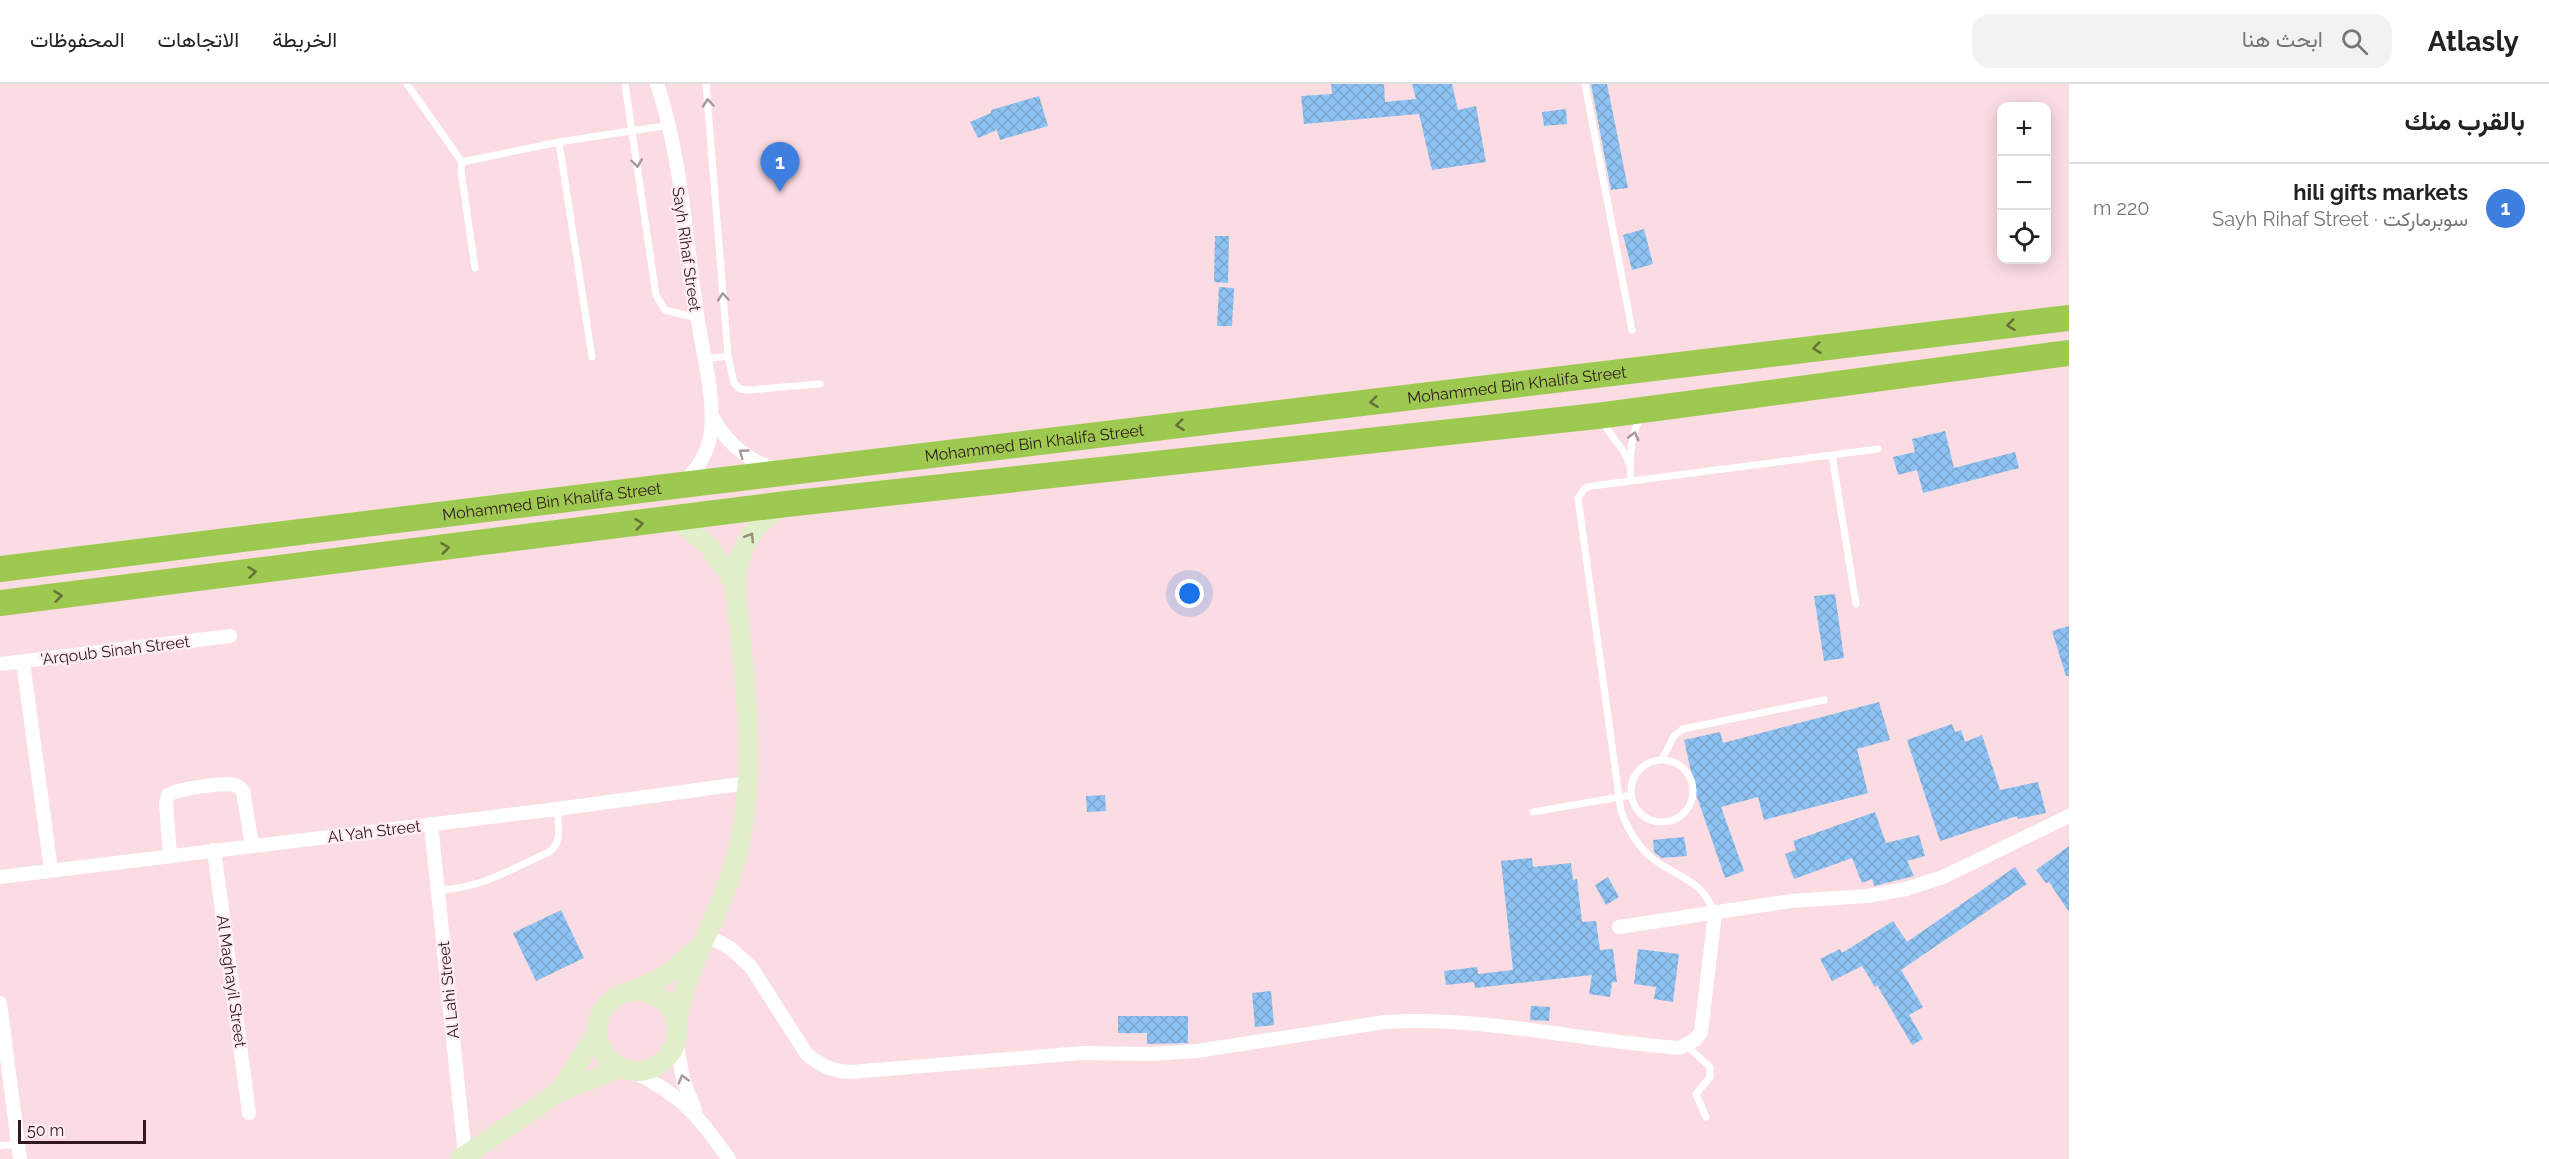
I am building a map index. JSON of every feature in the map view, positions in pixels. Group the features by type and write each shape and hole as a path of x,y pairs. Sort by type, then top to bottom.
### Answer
{"highway":[{"name":"Mohammed Bin Khalifa Street","path":"0,569 682,484 2069,318"},
{"name":"Mohammed Bin Khalifa Street","path":"0,603 786,504 1597,416 2069,353"}],"street":[{"name":"Sayh Rihaf Street","path":"658,85 670,125 697,318 705,359 711,415 711,431 702,461 682,484"},
{"name":"Sayh Rihaf Street","path":"711,415 719,430 743,454 757,462 790,472"},
{"path":"463,1157 559,1092 627,1070 656,1067 672,1051 683,990 734,867 747,808 750,739 735,584 740,556 753,531 762,520 786,504"},
{"path":"676,519 710,547 735,584"},
{"name":"'Arqoub Sinah Street","path":"0,664 230,636"},
{"path":"23,662 51,870"},
{"name":"Al Yah Street","path":"0,876 557,809 748,783"},
{"path":"170,855 166,803 168,795 177,791 231,784 243,791 252,845"},
{"path":"1619,927 1791,901 1867,896 1906,889 1943,877 2069,816"},
{"name":"Al Lahi Street","path":"431,824 463,1157"},
{"name":"Al Maghayil Street","path":"214,850 249,1113"},
{"path":"704,939 730,948 752,967 806,1053 819,1065 834,1071 851,1072 1082,1053 1152,1054 1197,1051 1385,1022 1412,1020 1487,1026 1671,1047 1687,1046 1701,1032 1703,1023 1715,914"},
{"path":"704,939 679,966 651,984 625,992 607,1004 597,1023 596,1034 604,1054 627,1070 668,1090 697,1115 729,1159"},
{"path":"636,990 654,994 674,1015 683,1079 697,1115"},
{"path":"0,1003 20,1159"},
{"path":"559,1092 596,1034"}],"lane":[{"path":"408,84 462,162 461,171 475,268"},
{"path":"625,84 656,295 665,310 697,318"},
{"path":"706,84 728,356 734,383 740,390 820,384"},
{"path":"1586,84 1632,330"},
{"path":"462,162 559,142 670,125"},
{"path":"559,142 592,357"},
{"path":"705,359 728,356"},
{"path":"1631,481 1629,465 1633,435 1646,408"},
{"path":"1597,416 1616,440 1629,465"},
{"path":"1715,914 1699,886 1657,862 1640,846 1626,825 1618,798 1578,498 1585,488 1878,449"},
{"path":"1832,456 1856,604"},
{"path":"1662,759 1674,736 1683,729 1824,700"},
{"path":"1662,759 1679,764 1691,777 1694,795 1686,811 1672,821 1654,821 1639,811 1631,795 1638,770 1653,760 1662,759"},
{"path":"1533,812 1631,795"},
{"path":"438,890 475,886 554,848 559,837 557,809"},
{"path":"1687,1046 1710,1068 1710,1077 1696,1094 1706,1117"},
{"path":"0,1146 18,1144"}],"building":[{"path":"1331,84 1384,84 1385,102 1416,99 1412,84 1452,84 1458,110 1476,106 1486,162 1432,170 1419,114 1304,124 1301,96 1332,94"},
{"path":"1591,84 1607,84 1628,188 1611,190"},
{"path":"1039,96 1048,126 1000,140 997,130 978,138 970,122 991,113 991,110"},
{"path":"1566,109 1567,124 1544,126 1542,112"},
{"path":"1644,229 1653,264 1632,270 1623,235"},
{"path":"1215,236 1229,236 1228,283 1214,282"},
{"path":"1219,287 1234,288 1232,326 1217,326"},
{"path":"1945,431 1954,468 2015,452 2019,468 1923,493 1917,470 1898,475 1893,457 1915,452 1912,439"},
{"path":"1835,594 1844,658 1824,661 1814,596"},
{"path":"2069,626 2069,676 2066,676 2052,631"},
{"path":"1879,702 1890,740 1857,749 1868,793 1764,820 1758,797 1721,807 1744,871 1725,878 1696,794 1684,740 1720,732 1723,743"},
{"path":"1952,724 1955,732 1961,730 1965,742 1982,735 2000,790 2038,782 2046,813 2018,819 2017,816 1940,841 1907,740"},
{"path":"1105,795 1106,811 1087,812 1086,796"},
{"path":"1875,812 1886,843 1919,835 1925,856 1907,861 1914,876 1874,886 1872,879 1862,883 1852,858 1794,879 1785,854 1796,850 1793,841"},
{"path":"1684,837 1687,856 1662,858 1654,852 1653,840"},
{"path":"2069,846 2069,912 2049,882 2046,883 2036,870"},
{"path":"1532,858 1533,867 1571,863 1573,880 1577,879 1582,922 1596,921 1600,950 1613,949 1617,982 1612,982 1610,997 1589,994 1592,975 1475,988 1474,982 1446,985 1444,971 1477,967 1478,974 1513,970 1501,861"},
{"path":"2015,867 2027,884 1901,970 1923,1007 1909,1015 1923,1039 1912,1045 1877,985 1875,987 1862,966 1832,981 1820,959 1840,949 1842,953 1893,921 1907,942"},
{"path":"1608,877 1619,897 1606,905 1595,885"},
{"path":"561,910 584,958 536,981 513,933"},
{"path":"1638,949 1679,954 1673,1002 1654,999 1656,987 1634,984"},
{"path":"1271,991 1274,1025 1255,1027 1252,993"},
{"path":"1531,1006 1550,1007 1549,1021 1530,1020"},
{"path":"1118,1016 1188,1016 1188,1043 1147,1044 1147,1033 1118,1033"}],"place":[{"name":"hili gifts markets","path":"780,192"}]}
